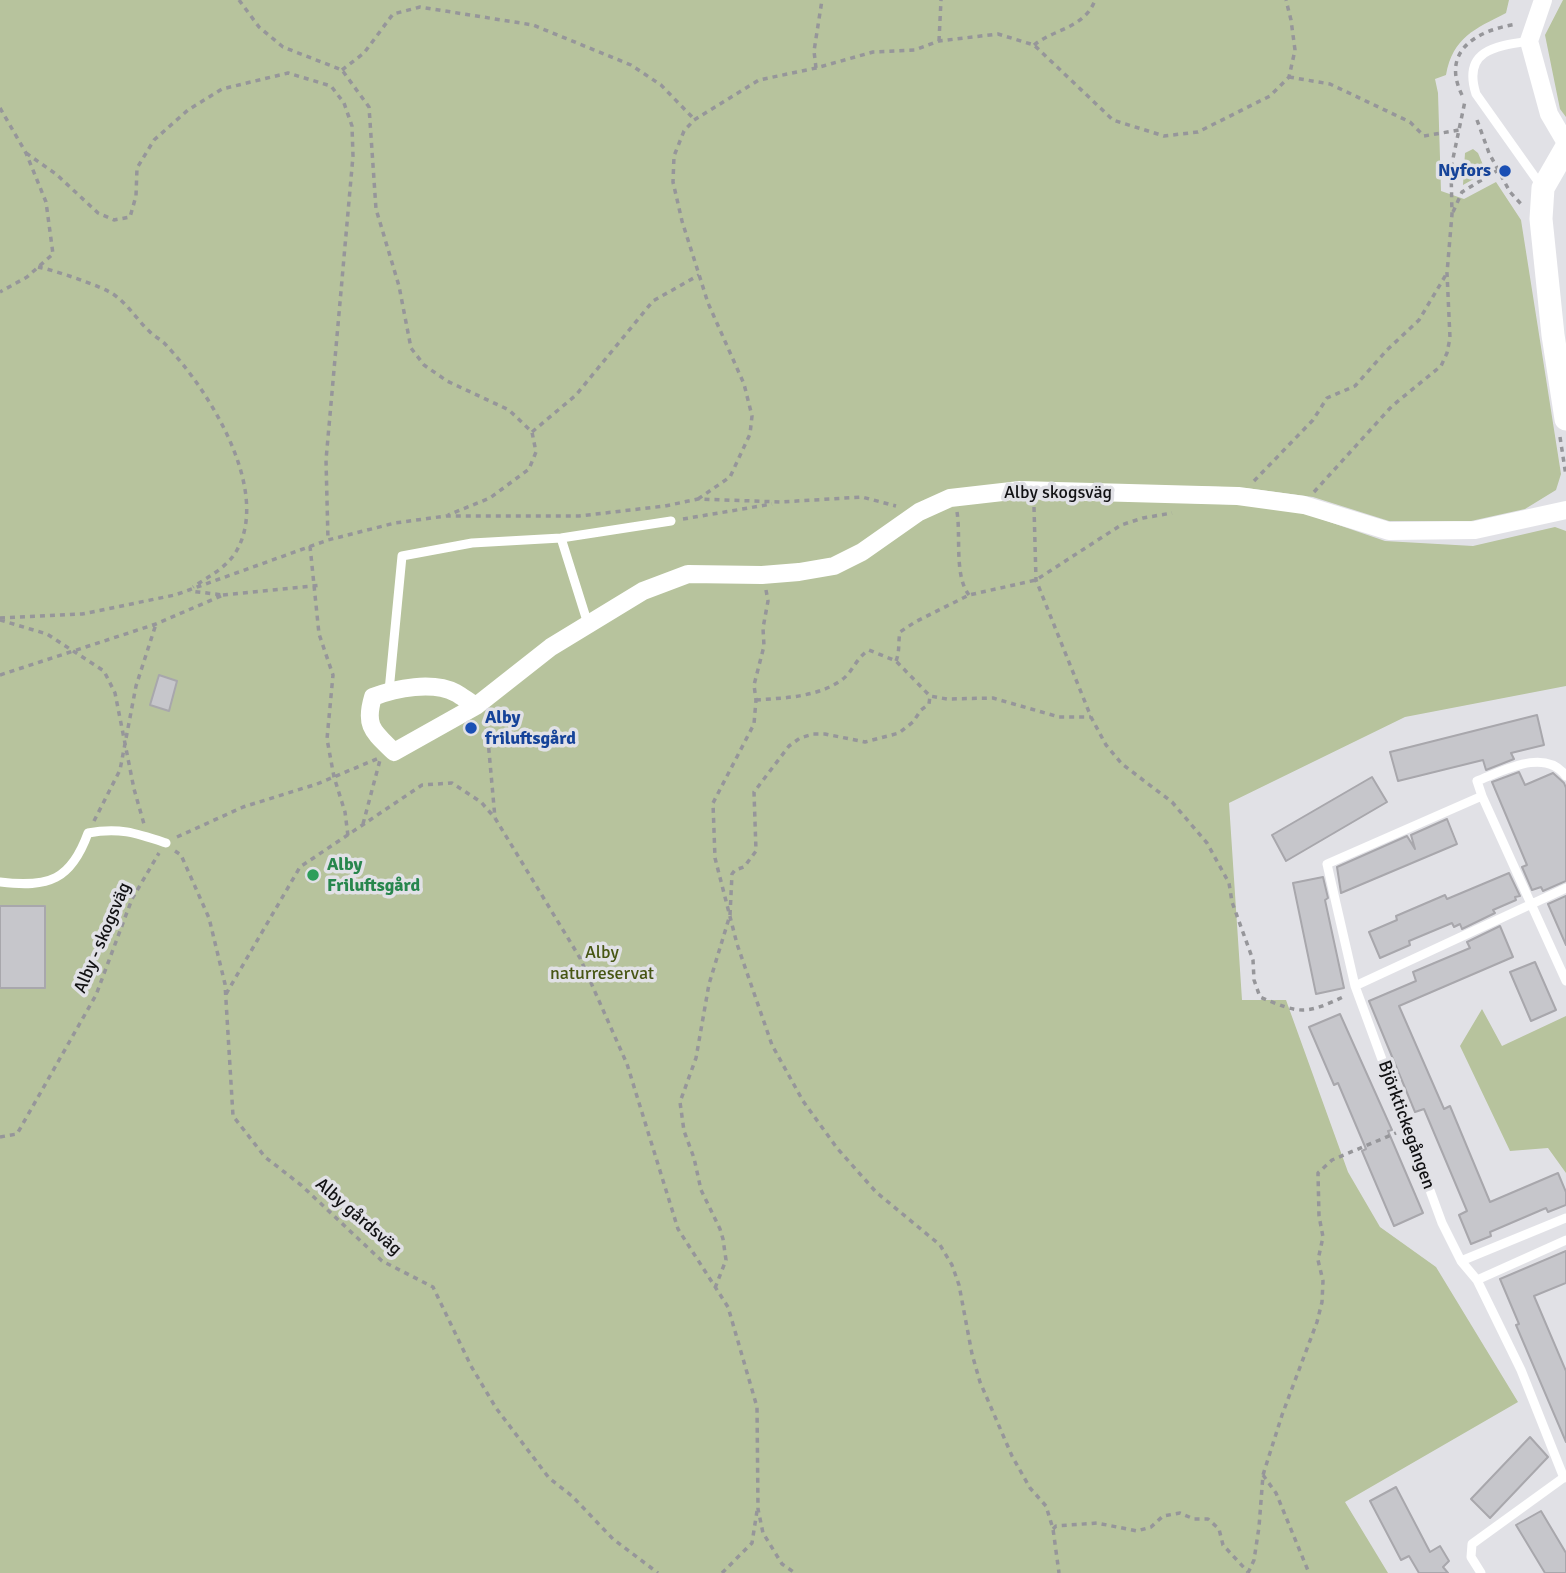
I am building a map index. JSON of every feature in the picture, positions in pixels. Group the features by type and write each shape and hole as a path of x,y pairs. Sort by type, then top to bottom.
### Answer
{"street":[{"path":"1543,0 1529,41 1549,114 1566,146 1542,188 1542,232 1553,335 1566,419"},
{"name":"Alby skogsväg","path":"387,755 480,702 551,646 643,592 688,574 762,575 834,566 862,552 919,512 950,498 1034,491 1238,496 1304,505 1389,531 1475,530 1566,510"},
{"path":"387,755 371,730 368,713 373,698 389,691 434,687 480,702"}],"lane":[{"path":"1529,41 1491,47 1481,54 1474,68 1472,81 1476,94 1542,188"},
{"path":"389,691 402,556 472,543 561,538 671,521"},
{"path":"561,538 588,624"},
{"path":"1566,776 1560,768 1539,761 1511,767 1477,781 1566,981"},
{"name":"Björktickegången","path":"1481,1573 1471,1557 1472,1544 1565,1477 1521,1370 1477,1280 1461,1261 1442,1223 1355,986 1327,864 1482,796"},
{"path":"0,882 31,883 64,874 73,864 88,833 110,829 147,836 166,843"},
{"path":"1355,986 1566,888"},
{"path":"1461,1261 1566,1218"},
{"path":"1477,1280 1566,1240"}],"path":[{"path":"239,0 259,27 283,47 342,70 369,107 376,209 399,286 411,348 424,365 447,381 509,410 532,432 536,452 529,468 490,498 446,516"},
{"path":"816,68 814,51 822,0"},
{"path":"939,41 942,0"},
{"path":"1034,46 1045,37 1082,20 1092,9 1095,0"},
{"path":"698,499 730,477 750,434 752,416 744,384 708,303 682,220 673,181 674,156 684,131 694,120 759,80 873,52 915,50 939,41 998,34 1034,46 1113,120 1164,136 1198,132 1270,96 1289,77 1295,50 1292,20 1286,0"},
{"path":"342,70 364,52 393,14 420,7 533,25 631,65 661,85 694,120"},
{"path":"26,153 56,174 97,213 114,220 130,217 136,196 137,168 154,140 188,110 222,89 288,73 331,86 344,103 352,126 353,156 326,460 328,540"},
{"path":"1289,77 1329,84 1410,122 1424,136 1459,130"},
{"path":"1304,505 1392,406 1441,366 1450,338 1447,273 1452,214 1451,168 1465,101"},
{"path":"0,108 26,153 46,202 53,254 27,277 0,292"},
{"path":"1452,214 1462,192 1498,170"},
{"path":"38,267 111,293 126,305 151,334 165,344 225,426 247,489 242,537 237,551 223,567 188,590"},
{"path":"1238,496 1313,420 1327,398 1355,386 1419,320 1447,273"},
{"path":"532,432 576,395 653,301 699,275"},
{"path":"1034,491 1035,580 1091,717 1106,745 1122,764 1172,802 1207,843 1229,883 1232,902 1253,960 1254,980 1260,997 1305,1012 1316,1010 1347,995 1355,986"},
{"path":"0,619 82,614 175,595 328,540 395,523 446,516 579,516 665,506 698,499 781,502 862,497 919,512"},
{"path":"957,497 959,565 966,592 970,595"},
{"path":"671,521 781,502"},
{"path":"896,660 900,632 915,622 970,595 1035,580 1121,525 1143,518 1177,513"},
{"path":"310,546 319,634 333,675 327,739 345,812 348,836"},
{"path":"762,575 768,601 763,628 764,646 754,685 754,724 713,803 715,859 737,944 772,1045 803,1101 837,1148 876,1192 940,1245 952,1265 959,1285 980,1382 1012,1456 1030,1488 1046,1506 1053,1530 1059,1573"},
{"path":"188,590 223,595 322,585"},
{"path":"0,675 156,624 223,595"},
{"path":"0,619 47,634 104,671 115,693 147,836"},
{"path":"88,833 120,770 136,686 156,624"},
{"path":"756,699 787,699 828,688 845,677 862,654 869,650 896,660 930,696 947,699 993,698 1059,718 1091,717"},
{"path":"715,1288 726,1260 723,1239 701,1190 694,1158 684,1131 680,1102 696,1058 709,984 730,915 732,874 744,867 756,851 754,792 789,746 800,738 825,734 865,742 899,733 929,704 930,696"},
{"path":"480,702 495,818"},
{"path":"166,843 243,807 387,755"},
{"path":"363,826 387,755"},
{"path":"226,993 299,867 422,785 452,783 481,802 495,818 580,958 627,1064 678,1229 728,1307 757,1407 758,1509 752,1543 722,1573"},
{"name":"Alby - skogsväg","path":"0,1136 17,1134 96,995 132,899 166,843"},
{"name":"Alby gårdsväg","path":"181,855 209,918 226,993 233,1116 254,1145 382,1261 433,1287 471,1366 496,1408 549,1478 572,1496 613,1539 658,1573"},
{"path":"1053,1530 1056,1526 1097,1523 1136,1531 1151,1527 1163,1516 1180,1513 1194,1519 1208,1519 1219,1529 1223,1545 1248,1573 1254,1560 1263,1475 1322,1302 1323,1281 1318,1260 1323,1237 1319,1216 1318,1173 1332,1160 1406,1129"},
{"path":"1263,1475 1276,1493 1309,1573"},
{"path":"758,1509 763,1533 782,1564 795,1573"}],"green space":[{"name":"Alby naturreservat","path":"0,0 1509,0 1506,13 1467,36 1454,52 1446,75 1435,79 1438,93 1441,191 1464,199 1496,182 1521,220 1561,474 1556,490 1525,509 1471,521 1389,521 1313,497 1246,488 1199,486 1188,503 1289,508 1385,541 1473,546 1555,527 1566,531 1566,686 1405,717 1229,803 1242,1000 1286,1000 1348,1172 1380,1227 1436,1267 1518,1402 1345,1502 1388,1573 0,1573"},
{"path":"1563,0 1566,0 1566,117 1560,109 1545,35"},
{"path":"1473,149 1478,153 1486,172 1463,185 1465,153"},
{"path":"1482,1009 1502,1046 1566,1016 1566,1173 1548,1148 1510,1151 1460,1046"}],"building":[{"path":"159,675 177,681 169,711 150,705"},
{"path":"1537,715 1544,745 1511,753 1514,759 1486,770 1483,760 1398,781 1390,752"},
{"path":"1519,772 1525,785 1553,773 1566,788 1566,881 1543,891 1541,887 1532,890 1522,867 1527,865 1492,782"},
{"path":"1372,777 1387,802 1286,861 1272,835"},
{"path":"1447,819 1457,844 1341,893 1337,867 1407,836 1415,849 1411,835"},
{"path":"1509,873 1520,896 1515,897 1516,900 1462,929 1460,924 1454,927 1452,923 1409,941 1410,945 1380,958 1369,932 1397,920 1396,916 1445,895 1447,899"},
{"path":"1323,877 1328,898 1325,900 1344,988 1316,994 1293,883"},
{"path":"1566,896 1566,945 1548,904"},
{"path":"0,906 45,906 45,988 0,988"},
{"path":"1500,926 1513,957 1399,1006 1444,1109 1450,1106 1490,1202 1558,1173 1566,1192 1566,1205 1548,1212 1546,1208 1490,1232 1491,1236 1471,1244 1459,1215 1467,1211 1424,1109 1415,1112 1369,1001 1416,981 1413,972 1470,948 1467,942"},
{"path":"1535,962 1556,1010 1531,1021 1510,972"},
{"path":"1340,1014 1392,1130 1388,1131 1423,1213 1394,1226 1362,1151 1366,1149 1338,1083 1334,1085 1309,1027"},
{"path":"1566,1251 1566,1283 1534,1296 1566,1371 1566,1442 1516,1325 1519,1324 1500,1279"},
{"path":"1530,1437 1548,1457 1490,1518 1471,1499"},
{"path":"1396,1487 1430,1552 1440,1546 1449,1561 1443,1567 1448,1573 1419,1573 1409,1556 1401,1560 1370,1501"},
{"path":"1541,1511 1566,1553 1566,1573 1545,1573 1516,1525"}],"place":[{"name":"Nyfors","path":"1505,171"},
{"name":"Alby friluftsgård","path":"471,728"},
{"name":"Alby Friluftsgård","path":"313,875"}]}
